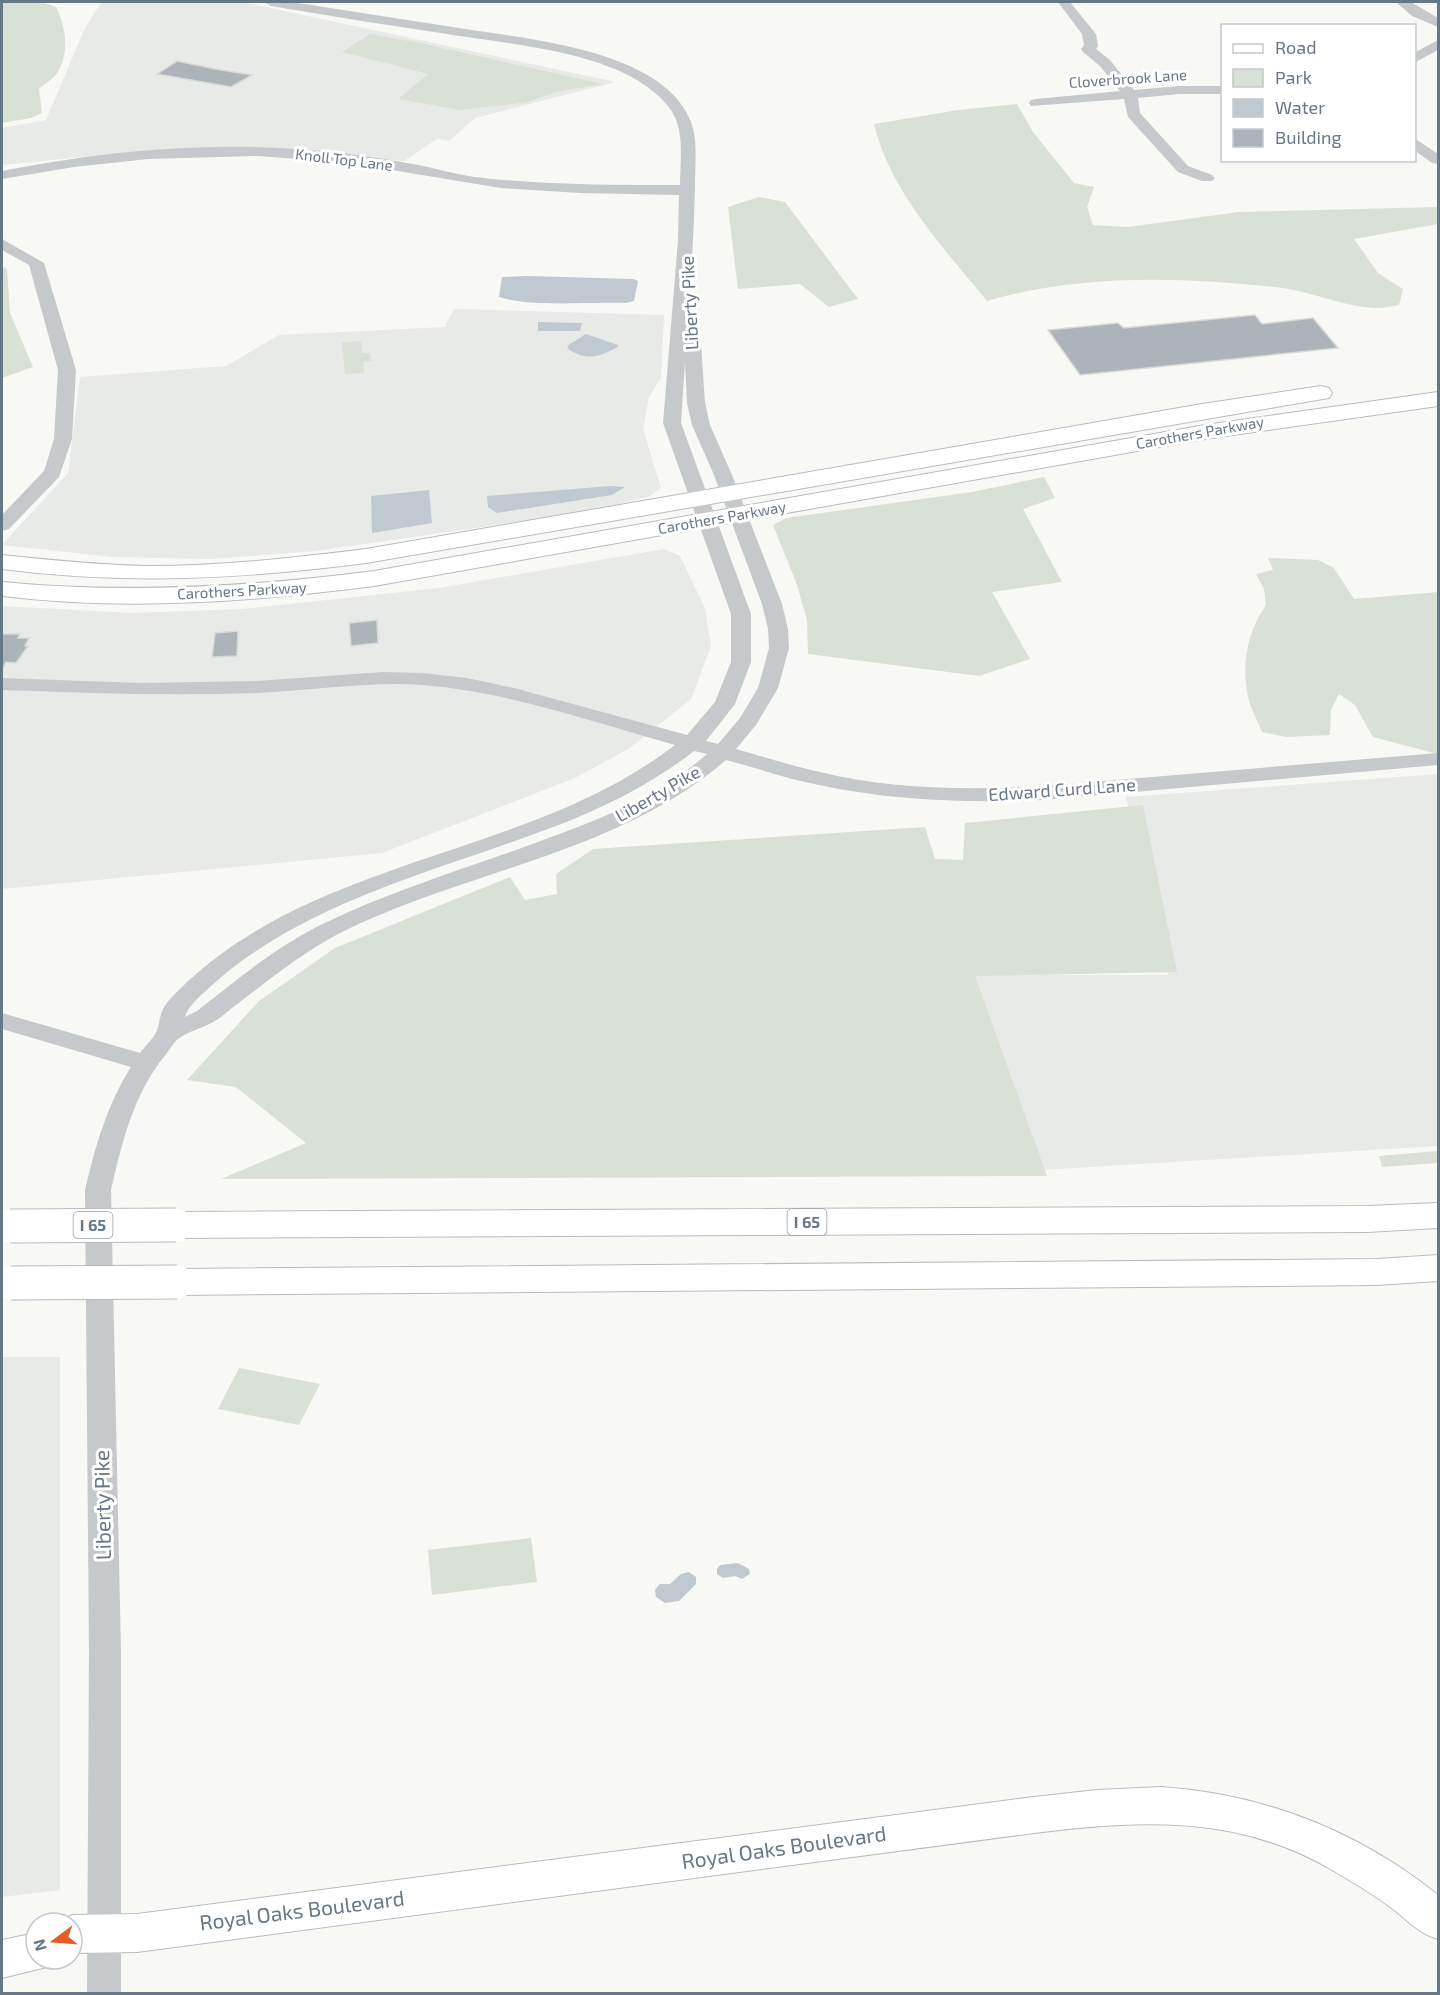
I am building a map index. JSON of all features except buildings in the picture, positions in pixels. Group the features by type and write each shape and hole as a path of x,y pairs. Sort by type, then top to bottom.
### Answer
{"highway":[{"name":"I 65","path":"6,1226 1367,1219 1438,1216"},
{"path":"6,1283 1353,1272 1438,1268"}],"main road":[{"name":"Carothers Parkway","path":"2,589 38,593 135,597 235,594 295,589 427,571 703,511 1214,409 1350,390 1438,381"},
{"name":"Carothers Parkway","path":"734,505 1215,430 1438,399"},
{"name":"Carothers Parkway","path":"2,562 111,572 245,570 321,563 703,511"},
{"name":"Royal Oaks Boulevard","path":"84,1937 159,1930 1101,1807 1162,1805 1216,1809 1305,1836 1368,1866 1438,1920"},
{"path":"2,1937 24,1936"},
{"path":"2,1959 24,1954"}],"street":[{"name":"Liberty Pike","path":"84,1912 105,1652 98,1190 109,1141 125,1098 145,1063 168,1034 176,1006 208,975 273,931 324,905 586,807 629,786 667,762 692,742 723,706 742,662 744,634 741,614 672,423 686,240 688,140 687,126 681,112 658,88 620,67 556,48 271,2"},
{"path":"1064,2 1089,34 1091,46 1088,50 1105,63 1130,94 1133,114 1183,169 1207,178"},
{"path":"1403,2 1417,13 1438,23"},
{"path":"1416,58 1438,44"},
{"name":"Cloverbrook Lane","path":"1036,103 1179,90 1221,90"},
{"path":"1416,144 1437,160"},
{"name":"Knoll Top Lane","path":"2,175 50,165 118,156 228,151 292,153 344,158 470,180 533,187 687,190"},
{"name":"Liberty Pike","path":"168,1034 206,1016 287,954 333,928 369,912 594,830 628,814 697,774 722,752 749,721 768,688 778,648 778,629 772,604 701,425 696,403 686,240"},
{"path":"2,244 36,263 68,378 63,439 53,473 2,525"},
{"name":"Edward Curd Lane","path":"2,684 141,689 257,687 383,678 467,684 514,694 820,779 878,789 984,796 1044,793 1438,759"},
{"path":"491,842 509,860"},
{"path":"2,1021 145,1063"},
{"name":"Liberty Pike","path":"84,1942 104,1994"}],"shaded area":[{"path":"96,2 242,2 616,82 475,118 449,141 437,139 404,161 203,148 121,153 2,165 2,128 46,120 85,28 101,3"},
{"path":"454,309 664,315 661,378 649,397 643,429 661,488 650,496 594,511 316,551 211,559 113,557 2,545 68,473 80,377 226,366 279,335 445,327"},
{"path":"664,549 680,556 705,608 711,646 691,699 630,748 575,778 382,853 2,889 2,606 131,613 242,609 439,588"},
{"path":"1438,774 1438,1146 1040,1170 970,975 1168,975 1126,797"},
{"path":"2,1357 60,1357 60,1890 2,1897"}],"green space":[{"path":"2,2 41,2 56,7 64,31 65,49 57,73 39,89 42,113 31,118 2,123"},
{"path":"370,34 603,84 556,92 528,102 461,110 398,99 428,74 342,52"},
{"path":"1017,104 1033,132 1074,183 1094,187 1087,207 1093,225 1128,227 1239,212 1438,207 1438,224 1354,239 1378,273 1403,289 1399,305 1380,308 1366,307 1283,288 1172,280 1134,280 1060,286 987,301 920,218 893,173 874,124 958,110"},
{"path":"759,197 785,202 858,299 829,307 800,284 738,289 728,207"},
{"path":"2,266 7,269 10,313 33,367 2,378"},
{"path":"361,341 362,353 370,353 371,361 363,362 364,373 345,374 342,342"},
{"path":"1044,477 1055,498 1023,509 1062,582 992,592 1030,659 979,676 808,654 807,620 796,582 773,525 786,518 972,492"},
{"path":"1268,558 1318,560 1334,568 1354,599 1438,592 1438,754 1373,737 1355,705 1339,694 1331,710 1330,735 1286,737 1262,732 1248,696 1245,668 1251,635 1266,605 1264,589 1256,574 1273,570"},
{"path":"1143,805 1177,972 975,976 1047,1176 221,1179 306,1143 236,1087 187,1080 259,1001 335,948 510,877 525,900 557,894 556,874 593,849 925,827 935,859 963,860 965,823"},
{"path":"1438,1151 1438,1163 1382,1167 1379,1156"},
{"path":"239,1368 320,1384 299,1425 218,1409"},
{"path":"531,1538 537,1582 432,1595 428,1550"}],"water":[{"path":"502,277 634,279 638,281 634,301 626,303 543,303 499,297"},
{"path":"538,322 582,323 580,331 538,331"},
{"path":"586,334 619,346 606,353 593,356 581,355 567,348"},
{"path":"611,486 625,487 612,495 497,513 488,507 487,496"},
{"path":"429,490 432,523 372,533 371,496"},
{"path":"738,1563 749,1569 750,1574 742,1579 735,1576 723,1578 717,1574 720,1565"},
{"path":"689,1572 696,1577 696,1584 679,1601 665,1603 656,1597 655,1590 660,1584 670,1584 681,1574"}]}
